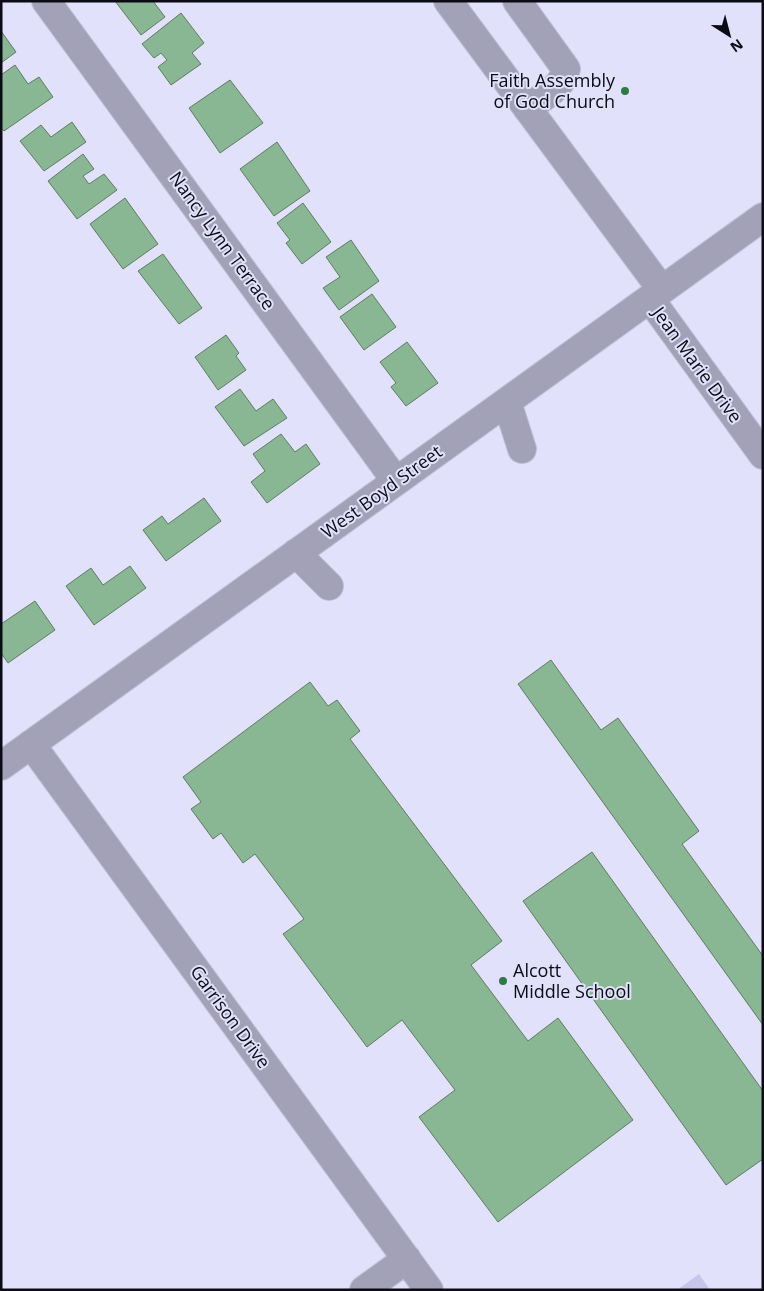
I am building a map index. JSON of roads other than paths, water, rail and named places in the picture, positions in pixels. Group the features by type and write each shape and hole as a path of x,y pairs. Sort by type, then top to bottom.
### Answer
{"street":[{"name":"Nancy Lynn Terrace","path":"46,1 396,481"},
{"name":"Jean Marie Drive","path":"448,1 527,108 656,295 763,456"},
{"path":"517,1 566,69 565,78 559,85 527,108"},
{"name":"West Boyd Street","path":"1,766 763,217"},
{"path":"507,402 522,448"},
{"path":"296,553 329,586"},
{"name":"Garrison Drive","path":"32,744 429,1290"},
{"path":"364,1290 407,1259"}],"place":[{"name":"Faith Assembly of God Church","path":"625,91"},
{"name":"Alcott Middle School","path":"503,981"}]}
